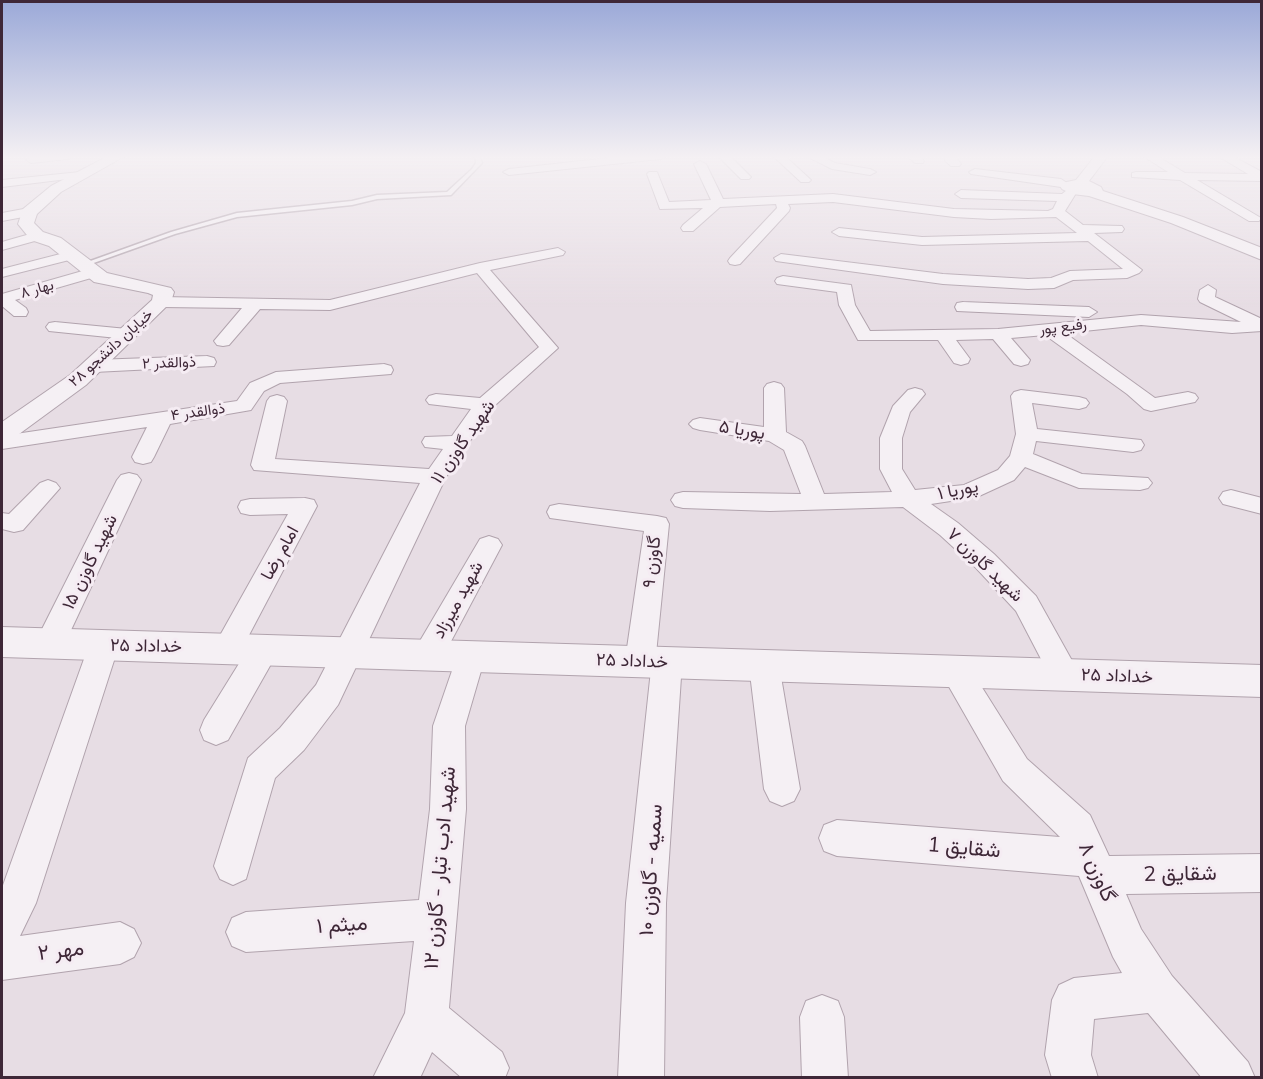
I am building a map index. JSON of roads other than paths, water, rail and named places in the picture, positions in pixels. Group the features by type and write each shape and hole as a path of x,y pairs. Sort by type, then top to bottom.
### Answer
{"street":[{"path":"2,217 29,212 36,206"},
{"path":"688,228 713,206"},
{"path":"735,261 783,206"},
{"path":"853,206 835,239 878,237 900,245 922,241 985,240 1117,229"},
{"path":"896,206 935,217 948,241 966,256"},
{"path":"1061,214 1066,206"},
{"path":"1133,206 1177,220 1257,251"},
{"path":"1235,206 1254,218"},
{"path":"2,246 37,236 26,224 29,212"},
{"path":"766,270 787,254 944,279 1028,284 1054,283 1070,276 1127,273 1134,270 1061,214"},
{"path":"917,222 935,217 1089,215"},
{"name":"خیابان دانشجو ۲۸","path":"2,434 78,381 161,302 164,292 101,278 55,242 37,236"},
{"path":"867,251 878,237"},
{"path":"985,240 999,254"},
{"path":"922,241 933,260"},
{"path":"161,302 330,305 480,268 558,252"},
{"path":"2,273 83,264"},
{"name":"بهار ۸","path":"20,312 2,299 83,264"},
{"name":"شهید گاوزن ۱۱","path":"232,866 260,769 292,739 327,695 435,477 485,404 549,348 480,268"},
{"path":"783,280 845,288 847,305 828,304"},
{"path":"1208,290 1206,299 1262,325"},
{"path":"223,340 254,305"},
{"name":"رفیع پور","path":"847,305 864,336 998,334 1131,321 1232,328 1262,325"},
{"path":"966,334 959,312 1106,313 1177,341"},
{"path":"55,327 127,334"},
{"path":"1049,329 1134,390 1151,405 1188,398"},
{"path":"942,334 961,359"},
{"path":"998,334 1021,360"},
{"name":"ذوالقدر ۲","path":"94,366 207,362"},
{"name":"ذوالقدر ۴","path":"2,443 243,406 257,387 276,378 307,376 364,378 384,370"},
{"path":"774,388 775,435"},
{"path":"908,499 891,469 891,438 900,411 915,394"},
{"path":"1079,403 1022,396 1026,434 1021,457 1079,481 1140,483"},
{"path":"436,400 485,404"},
{"path":"277,401 262,465 435,477"},
{"path":"143,457 163,417"},
{"name":"پوریا ۵","path":"700,424 775,435 794,446 814,501"},
{"path":"1026,434 1133,445"},
{"path":"433,442 460,443"},
{"name":"پوریا ۱","path":"683,500 770,503 908,499 969,492 1006,475 1021,457"},
{"name":"شهید گاوزن ۱۵","path":"50,643 129,480"},
{"path":"2,520 14,524 48,488"},
{"path":"1231,498 1262,506"},
{"name":"شهید گاوزن ۷","path":"908,499 964,542 1026,604 1065,675"},
{"name":"امام رضا","path":"228,648 306,506 250,507"},
{"name":"گاوزن ۹","path":"559,512 657,524 653,662"},
{"name":"شهید میرزاد","path":"428,655 489,545"},
{"name":"خداداد ۲۵","path":"2,642 955,671 1259,684"},
{"path":"6,913 104,645"},
{"path":"216,730 264,650"},
{"name":"شهید ادب تبار - گاوزن ۱۲","path":"396,1077 426,1017 448,809 449,726 466,671 474,656"},
{"name":"سمیه - گاوزن ۱۰","path":"641,1077 653,662"},
{"path":"764,665 782,789"},
{"name":"گاوزن ۸","path":"955,671 1015,770 1077,828 1127,943 1156,991 1232,1077"},
{"name":"شقایق 1","path":"837,838 1095,867"},
{"name":"شقایق 2","path":"1095,867 1262,873"},
{"name":"میثم ۱","path":"246,932 438,919"},
{"name":"مهر ۲","path":"2,959 120,944"},
{"path":"1075,1077 1068,1055 1074,1000 1156,991"},
{"path":"426,1017 486,1068"},
{"path":"822,1017 825,1077"}],"lane":[{"path":"83,264 173,233 237,215 320,206"}]}
